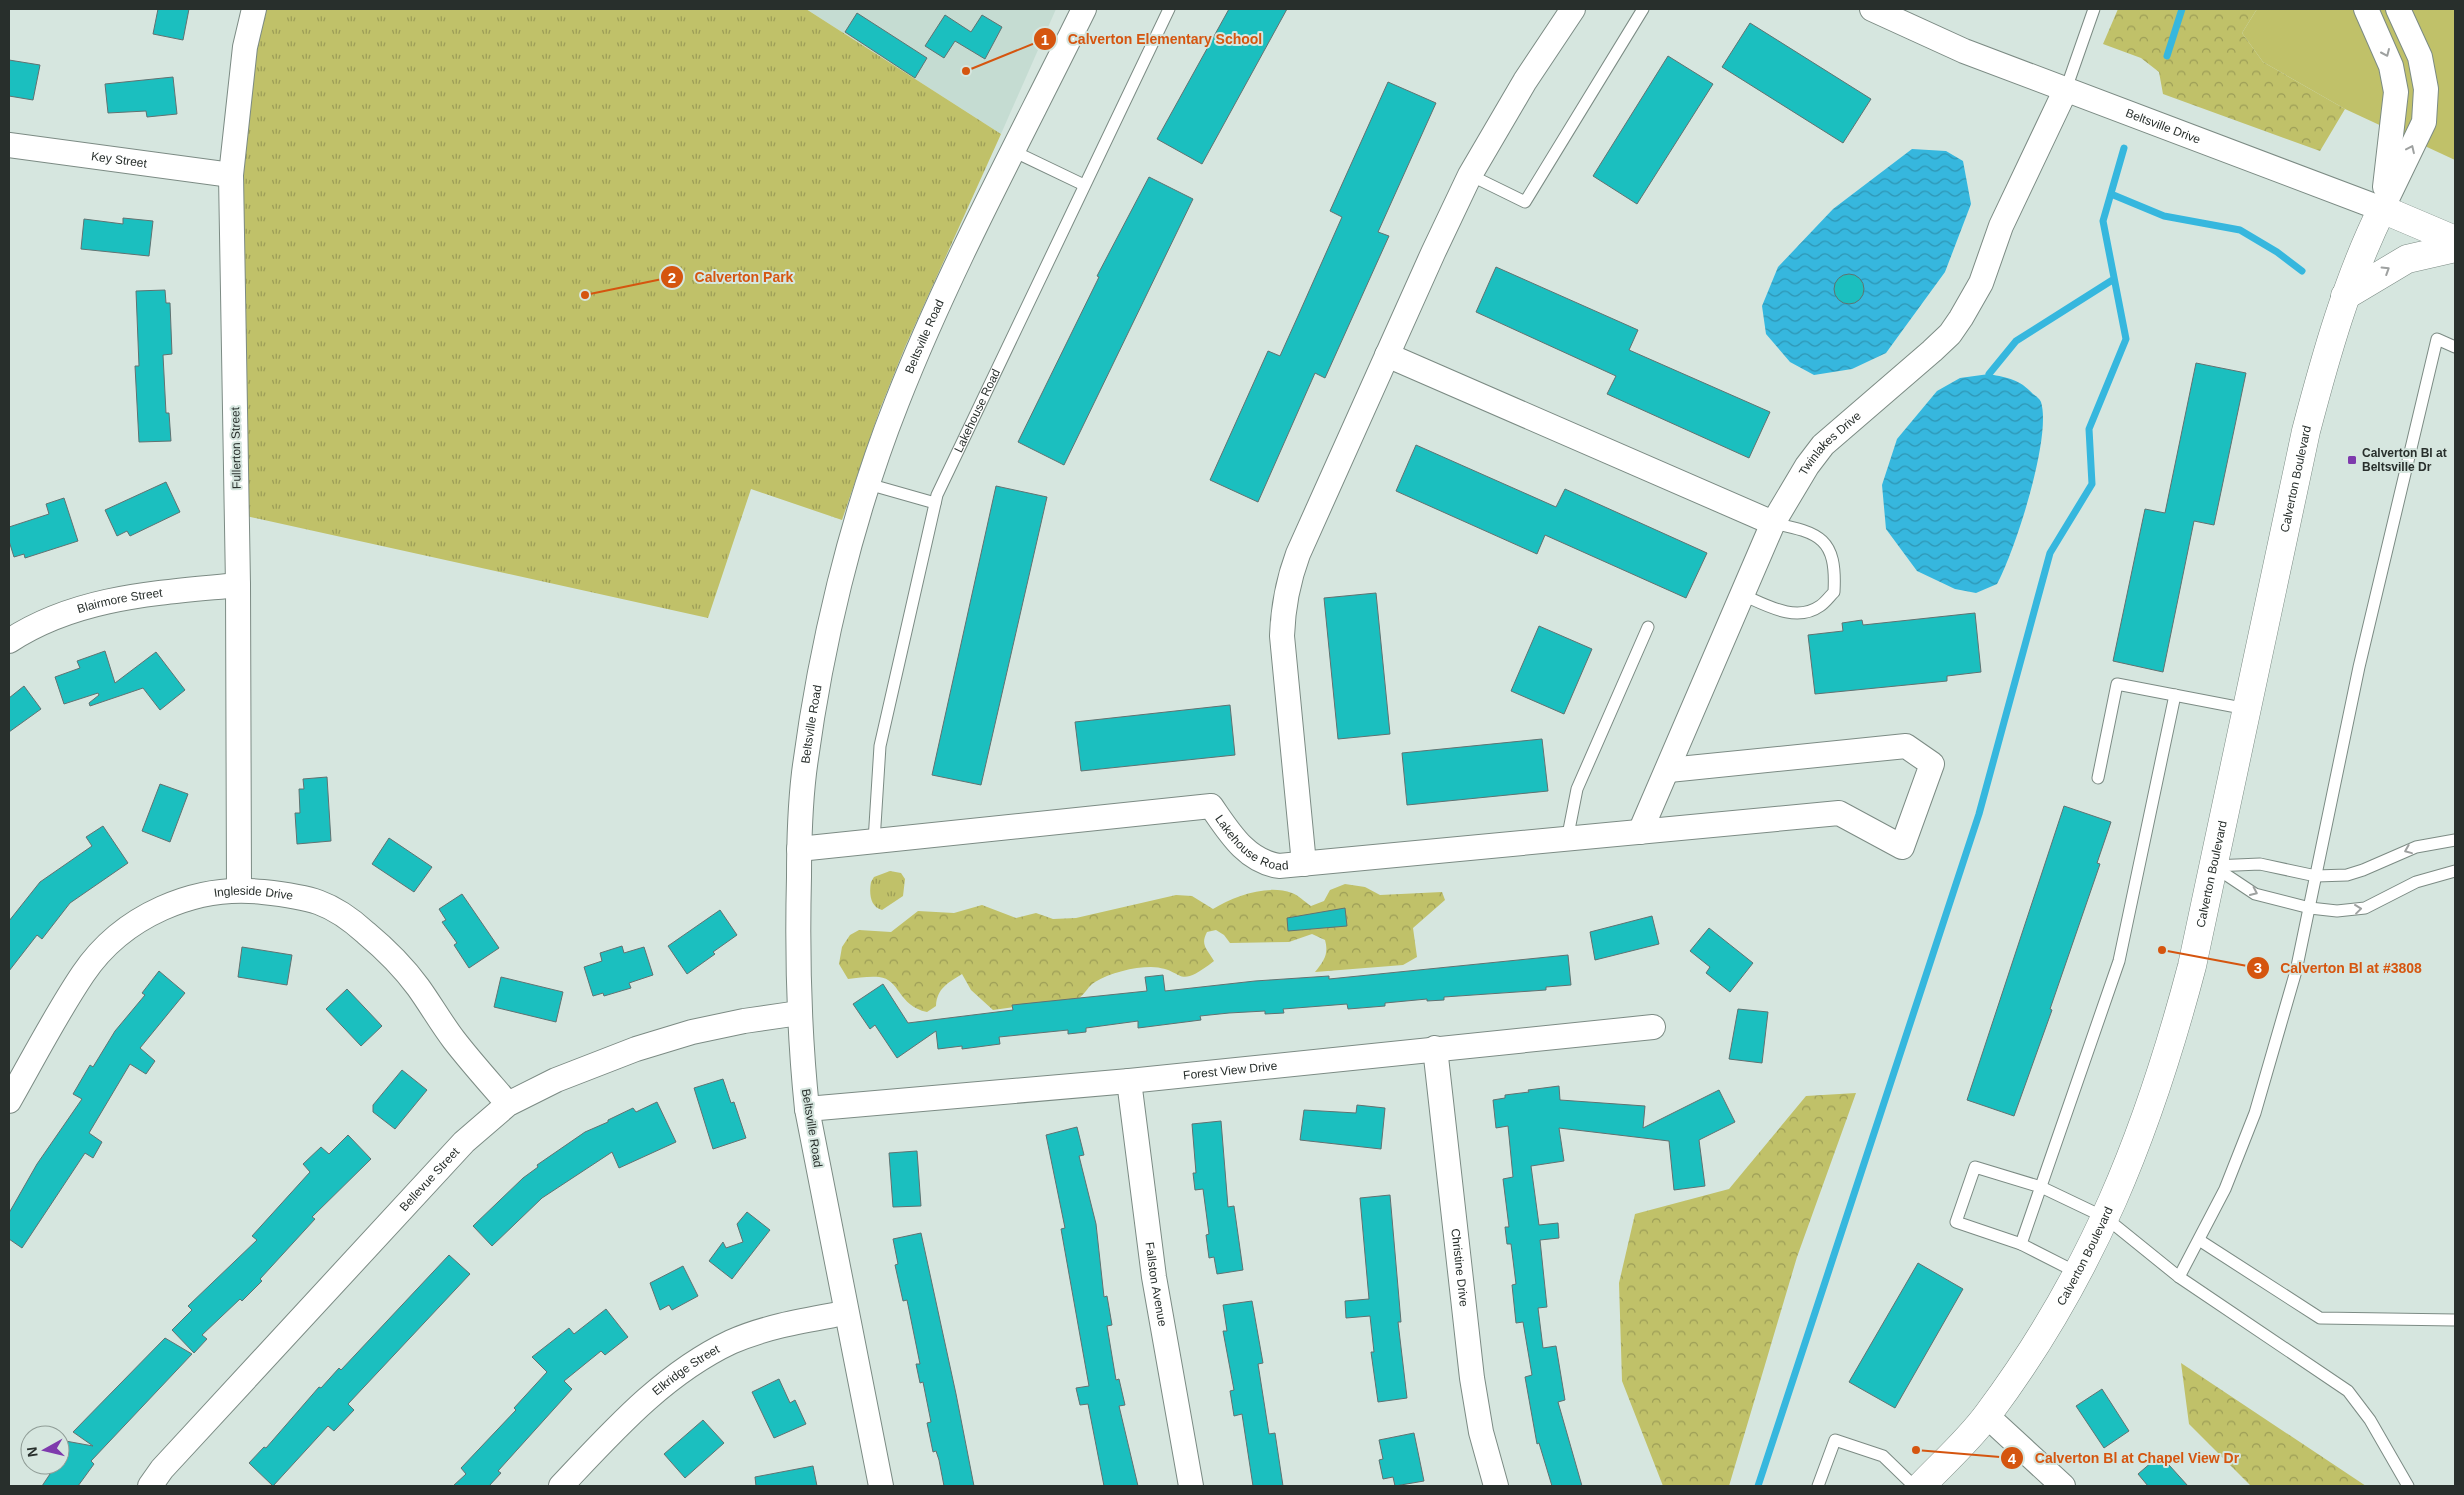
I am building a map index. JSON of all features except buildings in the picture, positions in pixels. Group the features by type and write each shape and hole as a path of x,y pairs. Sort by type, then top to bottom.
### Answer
{"street":[{"name":"Fullerton Street","path":"240,889 238,585 231,175 245,47 254,9"},
{"name":"Beltsville Road","path":"881,1486 845,1313 807,1109 799,1013 797,935 799,848 804,775 834,609 868,484 895,405 919,346 1084,9"},
{"path":"1304,864 1282,636 1283,605 1298,554 1470,175 1525,80 1573,9"},
{"name":"Beltsville Drive","path":"1872,9 1964,51 2382,209 2455,240"},
{"path":"2366,9 2391,66 2396,92 2382,209"},
{"path":"2382,209 2424,122 2426,90 2420,57 2398,9"},
{"name":"Twinlakes Drive","path":"1640,832 1773,523 1807,466 1823,445 1932,351 1950,334 1961,318 1981,283 2001,226 2066,89"},
{"name":"Key Street","path":"9,146 231,175"},
{"name":"Calverton Boulevard","path":"1921,1486 1987,1416 2050,1325 2079,1273 2106,1218 2144,1126 2170,1047 2192,966 2306,431 2345,296 2362,248 2382,209"},
{"path":"2345,296 2407,259 2455,248"},
{"path":"1388,355 1773,523"},
{"name":"Blairmore Street","path":"9,641 56,615 92,603 238,585"},
{"name":"Lakehouse Road","path":"799,848 1212,806 1230,833 1256,859 1279,866 1839,813 1902,848 1932,764 1906,746 1668,770"},
{"name":"Ingleside Drive","path":"9,1101 84,972 110,944 130,927 167,906 195,895 240,889 308,897 336,909 366,932 417,986 454,1040 508,1104"},
{"name":"Bellevue Street","path":"150,1486 162,1469 464,1142 508,1104 556,1080 636,1049 735,1023 799,1013"},
{"name":"Forest View Drive","path":"807,1109 1129,1081 1653,1027"},
{"name":"Christine Drive","path":"1435,1048 1472,1378 1482,1432 1496,1486"},
{"name":"Fallston Avenue","path":"1129,1081 1154,1277 1191,1486"},
{"name":"Elkridge Street","path":"561,1486 630,1415 668,1380 707,1356 732,1342 752,1335 790,1324 845,1313"},
{"path":"1987,1416 2063,1486"}],"lane":[{"name":"Lakehouse Road","path":"874,841 880,746 935,503 948,470 1058,246 1084,185 1169,9"},
{"path":"1470,175 1525,202 1643,9"},
{"path":"2066,89 2094,9"},
{"path":"1014,151 1084,185"},
{"path":"2179,1276 2226,1189 2255,1113 2296,970 2359,667 2437,339 2455,347"},
{"path":"868,484 935,503"},
{"path":"1742,595 1780,612 1800,613 1820,606 1834,592 1835,570 1826,544 1808,531 1773,523"},
{"path":"1568,840 1577,789 1648,627"},
{"path":"2098,778 2117,684 2247,709"},
{"path":"2020,1244 2119,962 2175,695"},
{"path":"2213,866 2260,864 2316,876 2347,875 2372,867 2416,847 2455,840"},
{"path":"2213,866 2255,894 2310,908 2337,911 2365,908 2416,882 2455,872"},
{"path":"2079,1273 2020,1244 1956,1222 1975,1168 2041,1187 2106,1218 2179,1276 2348,1391 2370,1420 2408,1486"},
{"path":"2199,1240 2320,1318 2455,1320"},
{"path":"1818,1486 1835,1440 1883,1456 1914,1486"}],"shaded area":[{"path":"806,9 1056,9 1001,134"}],"green space":[{"path":"262,9 806,9 1001,134 905,347 880,409 842,520 751,489 708,618 246,516 241,178 243,128"},
{"path":"2118,9 2257,9 2242,33 2263,62 2345,109 2320,151 2163,94 2159,72 2141,58 2103,44"},
{"path":"2257,9 2455,9 2455,160 2345,109 2263,62 2242,33"},
{"path":"890,871 901,873 905,879 903,896 882,910 875,906 871,899 871,882 874,877"},
{"path":"1345,884 1365,887 1380,895 1442,892 1445,900 1413,928 1417,957 1403,965 1315,972 1325,957 1326,945 1325,940 1312,934 1289,942 1230,943 1224,935 1216,930 1207,932 1204,940 1205,947 1214,961 1186,977 1162,968 1144,967 1129,969 1095,982 1079,998 993,1010 971,990 962,974 941,990 936,1006 927,1012 917,1009 910,1004 896,987 886,979 871,977 848,979 839,964 842,947 850,935 859,930 891,932 918,911 954,913 982,905 1016,918 1036,913 1053,919 1076,918 1176,895 1192,896 1213,909 1241,896 1272,890 1292,893 1311,906 1324,901 1330,890"},
{"path":"1856,1093 1797,1257 1729,1486 1663,1486 1622,1381 1619,1283 1635,1214 1729,1189 1806,1096"},
{"path":"2181,1363 2366,1486 2251,1486 2189,1424"}],"water":[{"path":"1912,149 1946,151 1963,161 1971,204 1945,272 1886,353 1852,369 1814,375 1790,362 1766,334 1762,306 1778,267 1833,209"},
{"path":"1989,374 2013,380 2028,389 2040,401 2043,419 2037,466 2030,494 2005,568 1997,584 1976,593 1955,589 1917,571 1886,529 1882,485 1897,439 1937,391 1960,378"}],"waterway":[{"path":"2167,56 2182,9"},
{"path":"1758,1486 1979,814 2050,553 2092,484 2089,429 2126,339 2103,221 2124,148"},
{"path":"2111,194 2164,216 2240,230 2277,252 2302,271"},
{"path":"1989,374 2016,341 2114,279"}],"place":[{"name":"Calverton Elementary School","path":"966,71"},
{"name":"Calverton Park","path":"585,295"},
{"name":"Calverton Bl at Beltsville Dr","path":"2352,460"},
{"name":"Calverton Bl at #3808","path":"2162,950"},
{"name":"Calverton Bl at Chapel View Dr","path":"1916,1450"}]}
